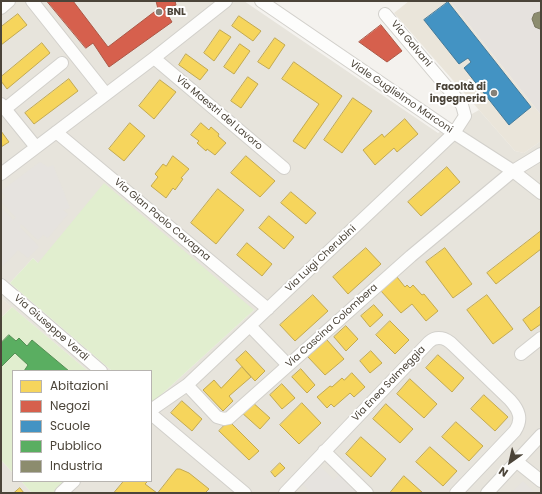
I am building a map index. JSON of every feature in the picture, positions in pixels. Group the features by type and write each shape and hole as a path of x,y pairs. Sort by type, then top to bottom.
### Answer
{"street":[{"path":"1,8 9,1"},
{"path":"32,1 106,94"},
{"path":"1,174 154,58 226,1"},
{"name":"Viale Guglielmo Marconi","path":"261,1 454,133 513,171 541,193"},
{"name":"Via Galvani","path":"385,14 462,105 465,116 454,133"},
{"name":"Via Maestri del Lavoro","path":"154,58 284,168"},
{"path":"36,147 3,106 62,63"},
{"name":"Via Gian Paolo Cavagna","path":"56,132 268,309"},
{"name":"Via Luigi Cherubini","path":"187,384 454,133"},
{"name":"Via Cascina Colombera","path":"187,384 220,418 226,419 231,416 411,256 513,171 541,154"},
{"name":"Via Giuseppe Verdi","path":"1,285 100,370"},
{"path":"250,326 288,365"},
{"name":"Via Enea Salmeggia","path":"286,493 324,451 434,338 442,338 453,345 510,400 518,410 520,417 520,422 514,430 456,493"},
{"path":"521,354 541,338"},
{"path":"152,409 187,384"},
{"path":"152,415 245,493"},
{"path":"487,493 541,436"},
{"path":"324,451 367,493"},
{"path":"516,462 541,481"},
{"path":"61,493 73,482"}],"shaded area":[{"path":"1,1 244,1 438,133 479,110 515,151 524,153 541,141 541,493 53,493 65,482 152,482 152,403 254,310 38,263 33,258 10,283 111,370 87,370 1,298"},
{"name":"Facoltà di ingegneria","path":"409,1 450,1 541,115 541,141 524,153 515,151 394,13"},
{"path":"450,1 541,1 541,115"},
{"path":"40,162 48,167 53,165 70,208 63,210 68,214 48,238 43,235 38,240 21,224 20,227 39,247 28,258 18,250 1,268 1,207 13,220 16,218 1,201 6,197 1,191"},
{"path":"1,298 12,307 1,318"},
{"path":"1,460 12,472 12,482 22,482 32,493 1,493"},
{"path":"320,466 334,480 340,474 360,493 304,493 308,489 302,484"},
{"path":"523,481 535,493 511,493"}],"green space":[{"path":"104,183 254,310 152,403 152,370 111,370 10,283 33,258 38,263"},
{"path":"12,307 87,370 12,370 12,472 1,460 1,318"},
{"path":"22,482 65,482 53,493 32,493"}],"building: Abitazioni":[{"path":"18,14 27,25 1,45 1,27"},
{"path":"239,16 261,31 253,41 232,26"},
{"path":"220,30 231,37 214,61 204,53"},
{"path":"275,38 285,45 269,69 258,62"},
{"path":"42,43 50,53 7,89 1,81 1,77"},
{"path":"240,44 250,51 234,74 224,67"},
{"path":"186,54 208,70 200,80 179,65"},
{"path":"294,62 342,96 305,149 293,141 319,104 282,79"},
{"path":"248,77 258,84 241,108 231,101"},
{"path":"69,79 78,91 34,124 25,113"},
{"path":"160,80 176,92 154,119 139,106"},
{"path":"353,98 372,111 342,153 324,140"},
{"path":"405,119 418,134 397,152 394,148 375,165 363,150 382,134 384,137"},
{"path":"130,123 145,136 124,161 109,149"},
{"path":"201,123 209,130 211,127 226,143 215,155 207,149 206,151 197,143 199,141 191,135"},
{"path":"1,131 9,142 1,147"},
{"path":"173,156 189,169 181,178 183,179 175,190 173,188 166,198 151,186 158,177 155,174 163,164 166,166"},
{"path":"246,156 275,181 260,197 231,173"},
{"path":"447,167 460,182 421,216 408,202"},
{"path":"218,189 244,210 216,244 191,223"},
{"path":"291,192 316,213 306,224 281,203"},
{"path":"269,216 294,237 284,249 259,228"},
{"path":"541,231 541,249 496,284 487,273"},
{"path":"247,243 272,264 262,276 237,255"},
{"path":"366,248 381,264 348,294 333,277"},
{"path":"445,248 472,284 453,298 426,262"},
{"path":"397,277 405,287 407,285 410,288 413,285 422,295 424,294 438,311 426,321 412,304 401,313 381,291"},
{"path":"313,295 328,311 295,341 280,325"},
{"path":"487,295 513,329 493,344 467,310"},
{"path":"374,305 383,315 370,327 361,316"},
{"path":"541,306 541,324 531,331 523,320"},
{"path":"390,321 409,340 395,354 376,335"},
{"path":"346,326 358,339 346,351 334,337"},
{"path":"327,340 344,359 325,375 308,357"},
{"path":"246,351 265,371 255,381 236,360"},
{"path":"371,351 382,363 370,373 360,361"},
{"path":"438,355 464,378 452,392 426,368"},
{"path":"242,367 251,377 229,396 233,401 223,411 203,390 214,380 221,388"},
{"path":"301,369 315,385 307,393 292,377"},
{"path":"352,373 365,387 354,397 350,393 334,407 331,404 327,408 317,397 330,386 332,387 342,378 344,380"},
{"path":"410,379 437,404 424,418 397,394"},
{"path":"282,384 295,398 282,409 270,395"},
{"path":"484,395 508,417 495,431 471,409"},
{"path":"182,401 202,419 192,431 171,413"},
{"path":"251,401 270,418 260,429 241,412"},
{"path":"302,403 321,423 299,444 280,425"},
{"path":"386,404 413,429 400,443 373,419"},
{"path":"229,421 259,451 249,460 219,431"},
{"path":"456,422 483,446 469,461 442,437"},
{"path":"361,437 386,459 371,477 346,454"},
{"path":"430,447 457,471 443,486 416,462"},
{"path":"280,463 285,468 275,477 271,472"},
{"path":"177,469 189,473 209,489 205,493 158,493"},
{"path":"404,476 423,493 390,493"},
{"path":"123,482 147,482 145,484 157,493 114,493"},
{"path":"20,488 24,493 14,493"}],"building: Negozi":[{"path":"47,1 73,1 108,47 158,9 156,1 175,1 176,5 164,9 172,22 109,67 93,43 86,48"},
{"path":"381,25 402,51 387,62 359,42"}],"building: Scuole":[{"path":"448,2 531,107 509,125 464,68 471,62 468,58 459,64 424,20"}],"building: Pubblico":[{"path":"9,335 16,341 19,338 27,346 32,340 68,370 25,370 28,365 15,353 1,367 1,343"}],"building: Industria":[{"path":"541,12 540,29 535,27 532,19 534,14"}],"place":[{"name":"BNL","path":"159,12"},
{"name":"Facoltà di ingegneria","path":"494,93"}]}
